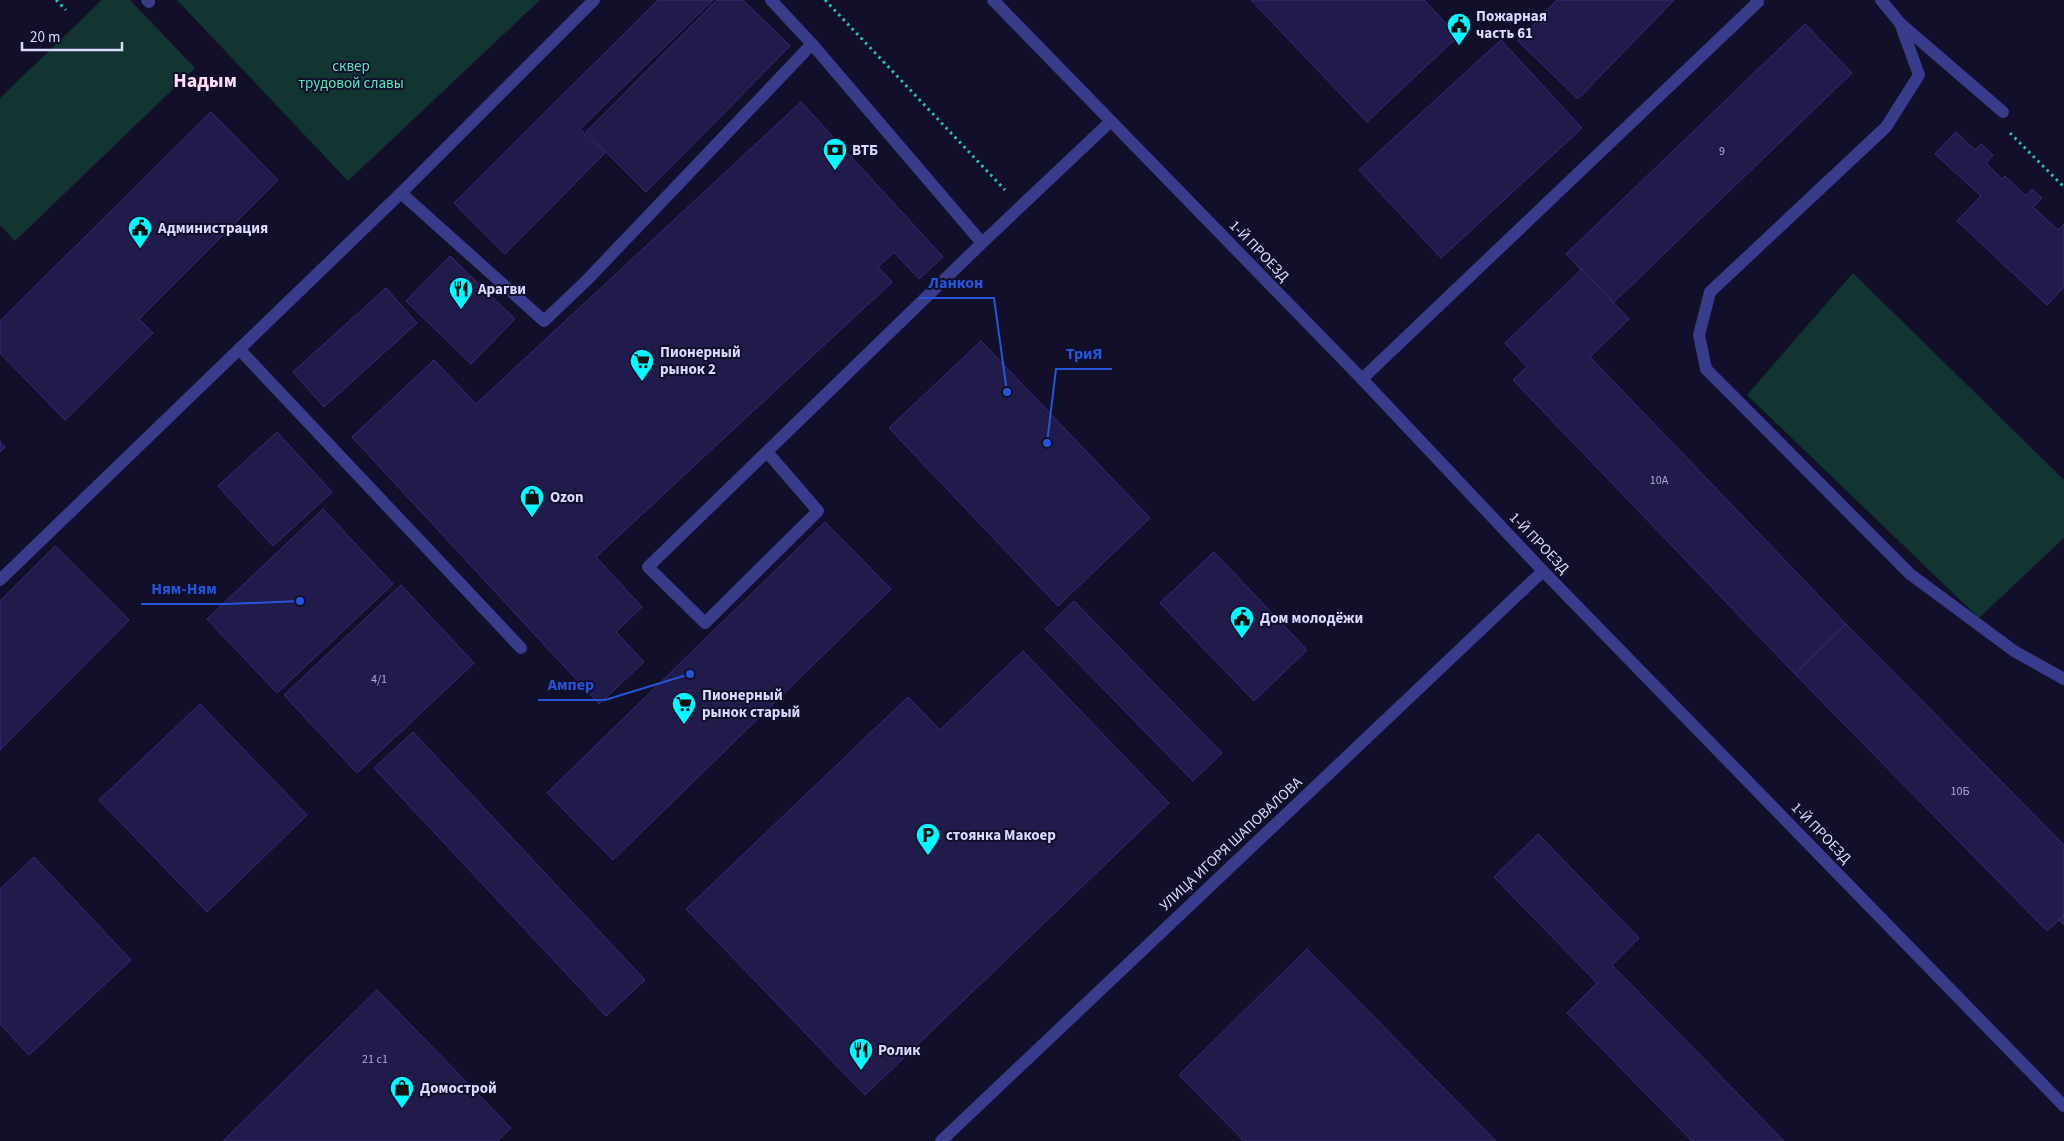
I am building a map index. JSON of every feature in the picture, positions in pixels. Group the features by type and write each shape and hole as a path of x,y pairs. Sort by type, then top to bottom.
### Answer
{"street":[{"path":"0,580 401,193 594,0"},
{"path":"771,0 812,44 982,244"},
{"name":"1-Й ПРОЕЗД","path":"993,0 1362,379 1543,571 2064,1106"},
{"path":"1881,0 1900,23 2004,112"},
{"path":"1362,379 1758,1"},
{"path":"1900,23 1918,75 1886,127 1710,292 1699,335 1706,369 1910,574 2014,651 2064,679"},
{"path":"401,193 544,321 587,280 812,44"},
{"path":"766,452 818,511 705,623 648,567 766,452 1020,207 1110,122"},
{"path":"239,349 521,648"},
{"name":"УЛИЦА ИГОРЯ ШАПОВАЛОВА","path":"941,1141 1543,571"}],"path":[{"path":"56,0 66,10"},
{"path":"825,0 1020,207"}],"green space":[{"path":"102,0 130,0 195,68 15,241 0,225 0,98"},
{"name":"сквер трудовой славы","path":"177,0 540,0 348,181"},
{"path":"1853,273 2064,480 2064,538 1979,618 1747,395"}],"building":[{"path":"658,0 713,0 580,129 605,153 505,254 454,203"},
{"path":"717,0 743,0 790,46 646,192 586,132"},
{"path":"1251,0 1424,0 1458,36 1367,122"},
{"path":"1557,0 1674,0 1578,99 1518,41"},
{"path":"1805,24 1852,73 1613,303 1566,254"},
{"path":"1501,40 1582,128 1441,258 1359,170"},
{"name":"Пионерный рынок 2","path":"801,102 943,257 919,279 894,252 878,267 892,282 596,557 642,607 616,632 644,662 599,704 352,437 434,360 476,404"},
{"name":"Администрация","path":"211,112 278,180 139,319 153,333 65,420 0,353 0,321"},
{"path":"1956,132 1975,150 1981,144 1993,155 1986,163 2002,179 2005,176 2026,196 2032,189 2042,198 2033,207 2058,230 2064,224 2064,287 2047,305 1957,221 1981,196 1935,154"},
{"name":"Арагви","path":"450,256 515,319 471,364 406,301"},
{"path":"1582,269 1629,319 1590,357 1846,624 1795,674 1513,380 1527,367 1505,343"},
{"path":"386,288 417,323 324,407 293,372"},
{"path":"981,341 1150,518 1058,606 889,428"},
{"path":"277,432 332,492 273,546 218,486"},
{"path":"0,441 5,447 0,452"},
{"path":"323,509 393,584 277,693 207,619"},
{"name":"Пионерный рынок старый","path":"825,522 891,589 613,860 547,793"},
{"path":"55,546 129,620 0,750 0,601"},
{"path":"1214,552 1307,650 1254,701 1160,603"},
{"path":"401,585 474,663 357,773 284,695"},
{"path":"1074,601 1222,753 1193,781 1045,629"},
{"path":"1846,624 2064,845 2064,915 2047,931 1795,674"},
{"name":"стоянка Макоер","path":"1023,651 1169,803 865,1095 686,909 908,697 940,730"},
{"path":"200,704 307,815 207,912 99,800"},
{"path":"413,732 645,980 606,1016 374,768"},
{"path":"1538,834 1639,938 1612,965 1784,1141 1692,1141 1567,1013 1597,983 1494,877"},
{"path":"34,857 131,960 29,1055 0,1024 0,889"},
{"path":"2064,915 2064,925 2059,920"},
{"path":"1307,949 1496,1141 1244,1141 1179,1075"},
{"path":"377,990 511,1128 497,1141 223,1141"}],"place":[{"name":"Пожарная часть 61","path":"1459,46"},
{"name":"ВТБ","path":"835,171"},
{"name":"Администрация","path":"140,249"},
{"name":"Арагви","path":"461,310"},
{"name":"Пионерный рынок 2","path":"642,382"},
{"name":"Ланкон","path":"1007,392"},
{"name":"ТриЯ","path":"1047,443"},
{"name":"Ozon","path":"532,518"},
{"name":"Ням-Ням","path":"300,601"},
{"name":"Дом молодёжи","path":"1242,639"},
{"name":"Ампер","path":"690,674"},
{"name":"Пионерный рынок старый","path":"684,725"},
{"name":"стоянка Макоер","path":"928,856"},
{"name":"Ролик","path":"861,1071"},
{"name":"Домострой","path":"402,1109"}],"district":[{"name":"Надым","path":"205,81"}]}
